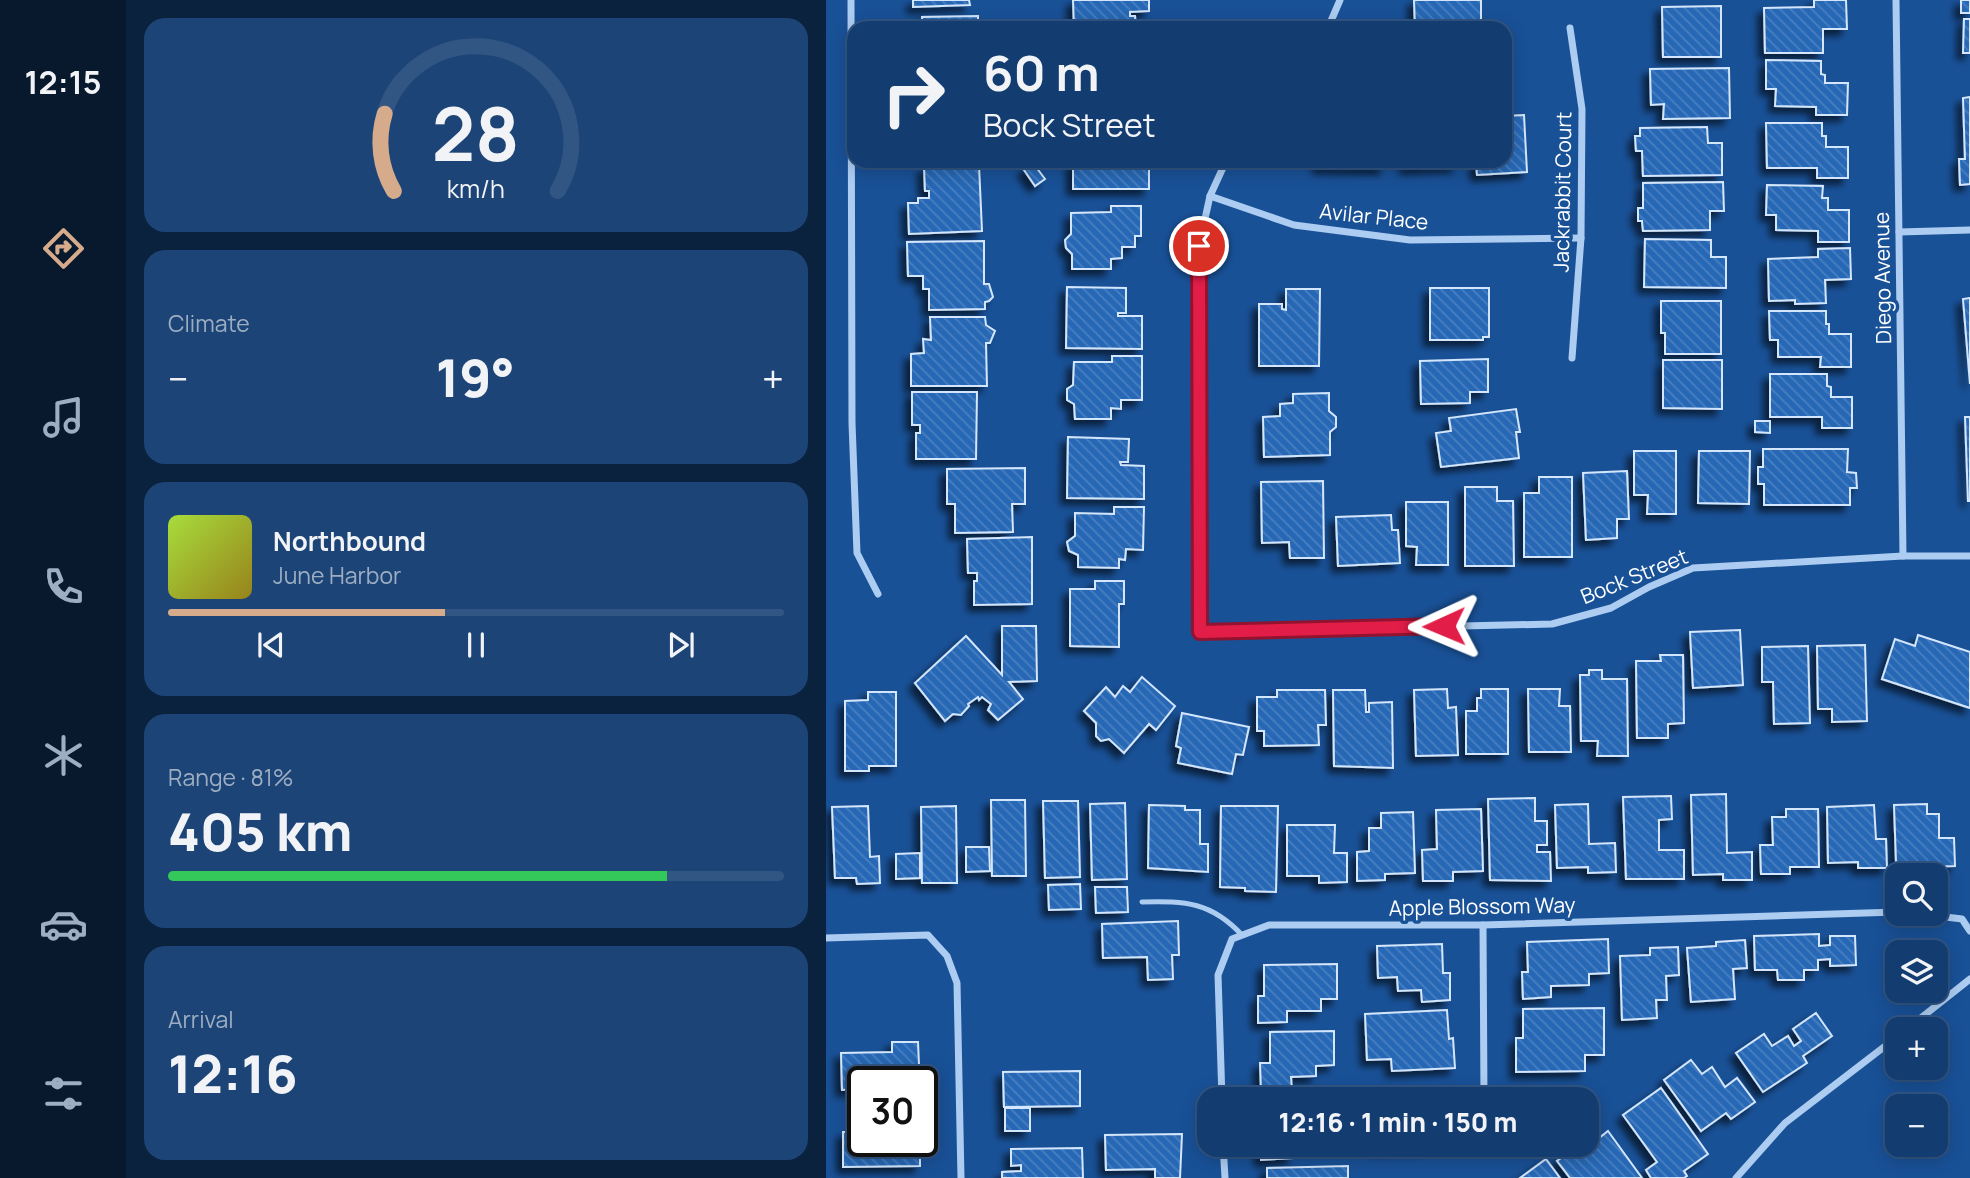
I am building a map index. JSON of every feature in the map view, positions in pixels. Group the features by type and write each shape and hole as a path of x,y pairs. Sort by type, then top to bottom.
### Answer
{"street":[{"path":"851,0 851,21"},
{"path":"1331,21 1340,0"},
{"name":"Diego Avenue","path":"1896,0 1903,556"},
{"name":"Jackrabbit Court","path":"1570,28 1582,109 1581,238 1572,358"},
{"path":"851,168 852,423 857,554 878,594"},
{"name":"Bock Street","path":"1223,168 1210,196 1199,246 1200,632 1552,624 1611,608 1649,587 1693,568 1903,556 1970,556"},
{"name":"Avilar Place","path":"1210,196 1294,225 1410,240 1581,238"},
{"path":"1899,232 1970,230"},
{"name":"Apple Blossom Way","path":"1242,935 1269,925 1483,925 1885,912"},
{"path":"1948,917 1962,919 1970,931"},
{"path":"1483,925 1484,1087"},
{"path":"826,938 928,934 947,956 957,983 961,1178"},
{"path":"1222,1087 1218,975 1232,939 1242,935"},
{"path":"1922,1017 1970,979"},
{"path":"1736,1178 1785,1123 1885,1046"},
{"path":"1223,1157 1224,1178"}],"lane":[{"path":"1142,902 1187,904 1213,910 1225,917 1242,935"}],"building":[{"path":"913,0 969,0 970,5 913,7"},
{"path":"1073,0 1149,0 1149,11 1130,12 1130,16 1135,16 1135,21 1074,21"},
{"path":"1414,0 1481,0 1481,21 1415,21"},
{"path":"1814,0 1846,0 1847,29 1823,29 1823,53 1765,53 1764,8 1814,7"},
{"path":"1961,0 1970,0 1970,13 1961,13"},
{"path":"1721,6 1721,57 1663,57 1662,7"},
{"path":"978,16 978,21 922,21 922,17"},
{"path":"1964,19 1970,19 1970,53 1963,53"},
{"path":"1766,60 1821,61 1821,74 1825,75 1825,83 1848,83 1847,115 1816,115 1816,107 1775,106 1776,89 1766,89"},
{"path":"1729,68 1730,118 1663,119 1664,104 1651,105 1650,69"},
{"path":"1970,97 1970,184 1960,185 1959,159 1965,159 1963,98"},
{"path":"1524,115 1527,172 1477,175 1476,168 1512,168 1512,116"},
{"path":"1766,123 1822,123 1822,136 1826,136 1826,147 1848,147 1848,178 1817,178 1817,168 1767,168"},
{"path":"1707,127 1708,143 1722,143 1722,175 1643,176 1642,151 1636,151 1635,136 1640,136 1640,128"},
{"path":"924,168 979,168 982,231 909,234 908,203 918,203 918,198 929,198 929,191 925,191"},
{"path":"1037,168 1045,179 1035,186 1024,170"},
{"path":"1073,168 1149,168 1149,189 1073,189"},
{"path":"1723,182 1724,211 1710,211 1710,230 1643,231 1642,221 1638,221 1638,208 1643,208 1643,183"},
{"path":"1767,185 1823,186 1822,198 1828,198 1828,210 1849,210 1849,242 1818,242 1818,231 1776,230 1776,215 1766,215"},
{"path":"1111,206 1141,206 1141,236 1135,236 1135,247 1122,247 1122,258 1111,259 1111,269 1072,269 1072,254 1066,248 1065,240 1071,234 1071,213 1111,212"},
{"path":"1645,239 1711,240 1711,257 1726,257 1726,288 1644,287"},
{"path":"984,241 984,284 989,284 993,297 985,302 985,309 929,310 929,289 923,289 923,276 908,276 907,242"},
{"path":"1850,248 1851,279 1825,280 1826,303 1769,301 1768,259 1818,257 1818,249"},
{"path":"1067,287 1126,288 1126,313 1118,313 1118,316 1142,316 1142,349 1066,348"},
{"path":"1430,288 1489,288 1489,337 1483,337 1483,340 1430,340"},
{"path":"1286,289 1320,289 1319,366 1259,366 1259,304 1282,304 1282,309 1286,310"},
{"path":"1970,298 1970,384 1963,299"},
{"path":"1661,301 1721,301 1721,354 1665,354 1665,333 1661,333"},
{"path":"1769,311 1826,311 1829,334 1851,334 1851,367 1820,367 1821,357 1778,357 1778,340 1770,340"},
{"path":"930,317 985,317 986,325 995,331 990,343 986,343 987,386 911,386 911,354 924,353 923,339 931,340"},
{"path":"1112,356 1142,356 1142,400 1121,400 1121,409 1111,408 1111,419 1075,419 1074,404 1067,400 1067,389 1073,385 1074,362 1112,362"},
{"path":"1488,359 1488,392 1470,392 1470,403 1421,404 1420,361"},
{"path":"1663,360 1722,360 1722,409 1663,408"},
{"path":"1770,374 1827,374 1831,397 1852,397 1852,428 1822,428 1822,417 1770,417"},
{"path":"912,392 977,392 976,459 916,459 916,433 920,433 920,425 912,425"},
{"path":"1329,393 1329,411 1336,417 1336,427 1330,432 1330,455 1264,457 1263,417 1280,416 1280,404 1293,403 1293,394"},
{"path":"1516,409 1520,432 1516,432 1519,458 1441,467 1436,433 1451,431 1449,418"},
{"path":"1965,417 1970,417 1970,501 1968,501"},
{"path":"1755,421 1770,421 1770,433 1755,432"},
{"path":"1068,437 1129,439 1128,462 1120,462 1121,465 1144,466 1144,499 1067,498"},
{"path":"1763,449 1848,449 1847,472 1856,473 1857,488 1850,488 1850,505 1764,505 1764,484 1758,484 1758,467 1763,467"},
{"path":"1634,451 1676,451 1676,514 1647,514 1648,495 1634,495"},
{"path":"1699,451 1750,451 1749,504 1698,503"},
{"path":"1025,468 1025,504 1012,504 1013,532 955,533 955,504 947,504 947,469"},
{"path":"1627,471 1629,519 1617,519 1617,538 1586,540 1583,473"},
{"path":"1539,477 1572,477 1572,557 1524,557 1524,493 1539,493"},
{"path":"1323,481 1324,558 1290,558 1289,542 1262,543 1261,482"},
{"path":"1465,487 1497,487 1497,501 1513,501 1514,566 1465,566"},
{"path":"1406,502 1448,502 1448,565 1416,565 1417,547 1406,546"},
{"path":"1114,507 1144,507 1143,550 1126,549 1125,560 1119,559 1119,568 1078,567 1078,555 1069,551 1067,542 1075,536 1075,513 1114,514"},
{"path":"1391,515 1392,530 1398,530 1400,563 1338,566 1336,517"},
{"path":"1032,537 1032,604 974,605 974,581 977,581 977,573 968,573 967,539"},
{"path":"1095,581 1124,581 1124,604 1119,604 1119,647 1070,646 1070,589 1095,589"},
{"path":"1002,626 1036,626 1037,681 1009,682 1023,699 998,720 988,710 991,704 982,697 979,700 978,697 968,704 961,715 953,714 945,721 915,683 966,636 1002,675"},
{"path":"1740,630 1743,685 1693,688 1690,632"},
{"path":"1918,635 1970,652 1970,708 1882,679 1895,639 1915,646"},
{"path":"1865,645 1867,721 1832,722 1832,709 1818,709 1817,646"},
{"path":"1808,646 1810,723 1774,724 1773,682 1762,682 1762,647"},
{"path":"1660,655 1683,655 1684,723 1668,724 1668,738 1637,738 1636,661 1661,661"},
{"path":"1589,670 1602,670 1602,679 1627,679 1628,756 1597,756 1598,741 1581,741 1580,675 1589,675"},
{"path":"1142,677 1175,706 1156,730 1149,724 1124,753 1109,739 1101,741 1096,736 1096,723 1084,711 1106,687 1115,697 1123,686 1130,692"},
{"path":"1447,689 1448,708 1456,707 1458,755 1416,756 1414,690"},
{"path":"1481,689 1508,689 1508,754 1466,754 1466,711 1477,711 1477,698 1481,698"},
{"path":"1528,689 1560,689 1559,706 1570,706 1571,752 1529,752"},
{"path":"1277,690 1325,690 1326,725 1318,725 1319,745 1264,746 1264,731 1257,731 1257,697 1277,697"},
{"path":"1333,690 1365,690 1366,712 1369,712 1369,703 1392,702 1393,768 1334,766"},
{"path":"868,692 896,692 896,766 869,766 869,771 845,771 845,701 868,700"},
{"path":"1182,713 1249,727 1243,755 1236,754 1232,774 1178,763 1181,748 1176,746"},
{"path":"1726,794 1727,853 1752,852 1752,880 1723,880 1723,874 1693,875 1691,795"},
{"path":"1671,796 1672,819 1659,820 1659,850 1684,850 1684,879 1626,879 1623,797"},
{"path":"1535,798 1535,821 1547,821 1547,845 1537,845 1537,852 1550,852 1551,881 1490,880 1488,799"},
{"path":"991,800 1025,800 1026,876 992,876"},
{"path":"1043,801 1078,801 1080,877 1045,878"},
{"path":"1125,803 1127,879 1092,880 1090,804"},
{"path":"1588,804 1589,844 1615,843 1616,872 1588,873 1588,867 1557,868 1555,805"},
{"path":"1927,804 1927,814 1939,814 1939,838 1954,838 1955,866 1948,866 1948,863 1896,862 1894,805"},
{"path":"1149,805 1185,806 1185,810 1200,810 1200,844 1208,844 1208,872 1148,868"},
{"path":"1874,805 1876,839 1886,839 1885,868 1858,868 1858,862 1828,863 1827,807"},
{"path":"868,806 870,857 879,856 880,883 857,884 856,878 835,878 832,807"},
{"path":"956,806 957,883 922,883 921,807"},
{"path":"1221,806 1278,806 1276,892 1220,887"},
{"path":"1481,809 1483,871 1453,872 1453,881 1423,881 1422,850 1437,849 1436,810"},
{"path":"1786,809 1818,809 1819,867 1790,867 1790,874 1761,874 1760,845 1773,845 1772,817 1786,817"},
{"path":"1413,812 1415,873 1385,874 1385,880 1357,881 1357,852 1369,851 1369,828 1381,828 1381,813"},
{"path":"1287,825 1335,825 1334,853 1347,853 1347,882 1319,883 1319,876 1287,876"},
{"path":"966,847 989,847 990,871 966,872"},
{"path":"920,853 920,878 896,879 896,854"},
{"path":"1080,884 1081,909 1049,910 1048,885"},
{"path":"1095,887 1127,887 1128,912 1096,913"},
{"path":"1178,921 1179,955 1172,955 1173,979 1148,980 1147,957 1103,958 1102,924"},
{"path":"1819,934 1819,946 1830,945 1830,936 1855,936 1856,965 1830,966 1830,959 1818,960 1818,970 1804,970 1804,980 1778,980 1777,970 1755,970 1754,936"},
{"path":"1608,939 1609,973 1589,974 1589,985 1551,986 1551,997 1523,999 1522,972 1528,972 1527,942"},
{"path":"1745,940 1747,968 1733,969 1735,999 1691,1002 1687,948"},
{"path":"1442,944 1443,973 1450,973 1450,1000 1422,1002 1421,990 1398,991 1397,977 1378,978 1377,946"},
{"path":"1678,947 1679,975 1666,976 1667,1000 1656,1000 1657,1018 1622,1020 1620,956 1650,955 1650,948"},
{"path":"1337,964 1337,999 1321,999 1321,1011 1287,1011 1287,1022 1258,1023 1258,996 1264,996 1264,965"},
{"path":"1604,1008 1604,1055 1585,1055 1585,1071 1516,1072 1516,1038 1523,1038 1523,1009"},
{"path":"1447,1010 1449,1039 1453,1038 1455,1068 1392,1071 1391,1059 1367,1060 1365,1014"},
{"path":"1816,1013 1832,1036 1803,1056 1807,1063 1763,1092 1736,1053 1764,1034 1772,1046 1788,1036 1794,1046 1801,1041 1793,1029"},
{"path":"1334,1031 1334,1065 1316,1066 1316,1076 1291,1077 1292,1087 1261,1087 1260,1063 1270,1063 1270,1032"},
{"path":"892,1042 918,1042 919,1065 847,1066 847,1090 842,1090 841,1053 892,1052"},
{"path":"1691,1060 1702,1074 1712,1067 1725,1087 1737,1078 1755,1102 1731,1119 1726,1113 1701,1131 1664,1080"},
{"path":"1080,1071 1080,1106 1004,1107 1003,1072"},
{"path":"1661,1088 1708,1154 1684,1171 1687,1176 1684,1178 1651,1178 1646,1170 1657,1162 1623,1115"},
{"path":"1005,1108 1030,1108 1030,1131 1005,1131"},
{"path":"1608,1131 1642,1178 1570,1178 1557,1161 1562,1157 1599,1157 1599,1138"},
{"path":"843,1132 847,1132 847,1157 920,1157 920,1166 843,1167"},
{"path":"1182,1134 1180,1178 1155,1178 1155,1169 1106,1170 1105,1135"},
{"path":"1082,1148 1083,1178 1002,1178 1002,1172 1021,1171 1021,1165 1011,1166 1011,1149"},
{"path":"1261,1157 1293,1157 1293,1158 1261,1160"},
{"path":"1546,1159 1560,1178 1520,1178"},
{"path":"1348,1166 1348,1178 1267,1178 1267,1168"}],"route":[{"path":"1199,246 1200,632 1444,626"}]}
